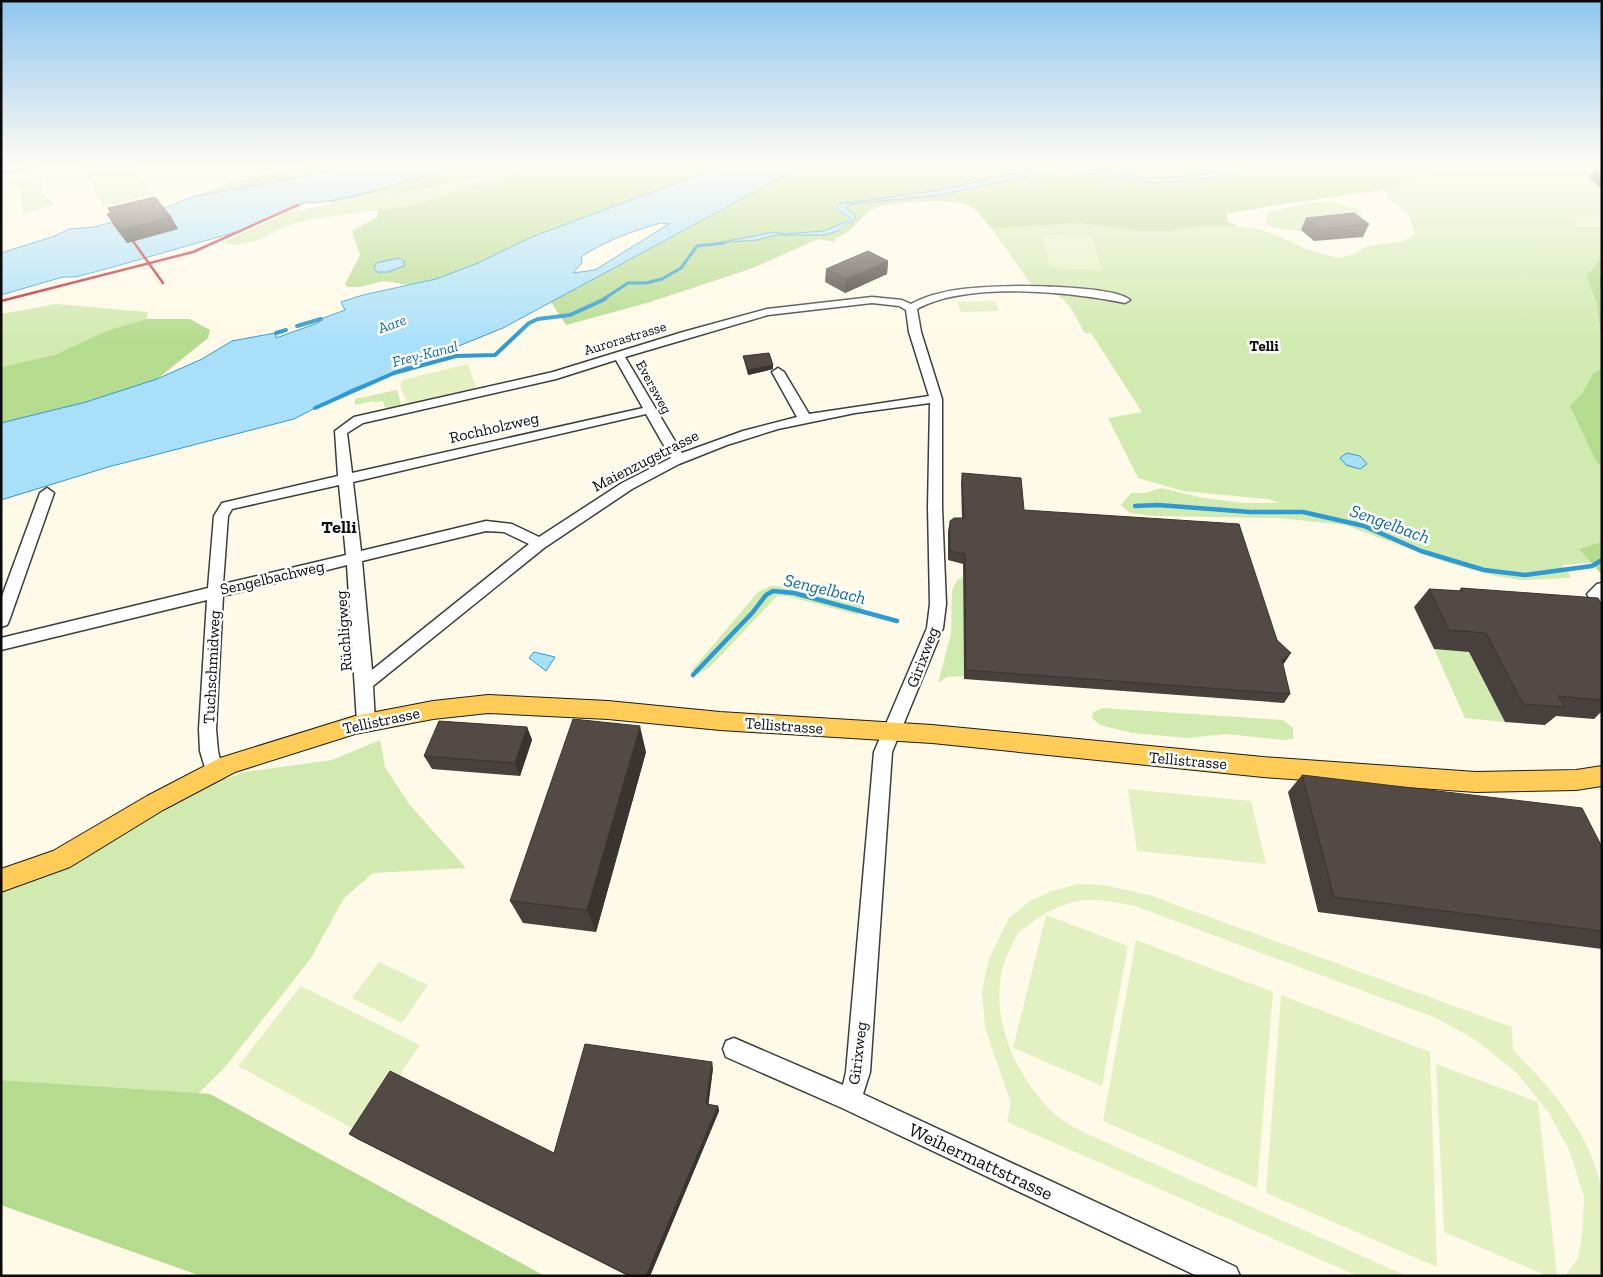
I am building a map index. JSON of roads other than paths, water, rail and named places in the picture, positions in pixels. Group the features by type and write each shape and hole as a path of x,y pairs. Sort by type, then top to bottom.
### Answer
{"main road":[{"name":"Tellistrasse","path":"1,881 61,859 155,803 214,772 272,749 366,722 433,710 488,704 608,710 720,722 892,732 1263,767 1476,782 1576,780 1602,776"}],"street":[{"path":"910,308 923,300 951,293 1033,287 1093,293 1125,300"},
{"name":"Aurorastrasse","path":"351,424 556,375 687,334 767,312 872,300 902,303 910,308"},
{"name":"Girixweg","path":"850,1100 858,1072 883,752 935,628 938,604 936,400 915,332 910,308"},
{"name":"Eversweg","path":"619,356 679,460"},
{"path":"778,372 805,419"},
{"name":"Maienzugstrasse","path":"364,683 374,678 540,544 615,492 679,460 729,439 766,427 862,408 936,400"},
{"name":"Rochholzweg","path":"347,479 649,410"},
{"name":"Rüchligweg","path":"351,424 341,431 354,558 366,722"},
{"name":"Tuchschmidweg","path":"214,772 210,763 208,729 214,591 221,516 227,506 347,479"},
{"path":"1,621 47,493"},
{"name":"Sengelbachweg","path":"1,644 486,526 507,527 540,544"},
{"path":"1602,588 1595,594 1602,607"},
{"name":"Weihermattstrasse","path":"734,1049 850,1100 1227,1276"}],"water":[{"path":"111,223 260,223 243,230 106,269 75,277 63,277 1,295 1,253 55,236 69,229 94,227"},
{"name":"Aare","path":"570,223 698,223 503,328 350,390 294,419 108,467 1,500 1,423 86,402 157,379 202,359 232,341 275,333 276,338 318,323 321,319 345,310 341,302 363,295 436,279 478,263 534,236","holes":["661,223 669,224 595,270 573,273 582,263 581,257 600,246 640,229"]},
{"path":"844,223 851,223 846,224 838,231 824,235 776,235 757,240 717,243 775,232 785,234 824,231"},
{"path":"399,258 404,261 404,266 388,272 377,272 374,268 376,263"},
{"path":"1347,453 1360,456 1367,464 1360,469 1346,465 1340,458"},
{"path":"534,652 555,657 546,671 529,658"}],"waterway":[{"name":"Frey-Kanal","path":"602,300 628,283 646,283 662,279 681,268 697,246 724,243"},
{"name":"Sengelbach","path":"1602,278 1602,286"},
{"name":"Frey-Kanal","path":"315,408 394,373 456,356 495,355 529,323 538,319 570,315 605,299"},
{"path":"297,326 321,319"},
{"path":"276,333 286,330"},
{"name":"Sengelbach","path":"1135,506 1158,505 1250,512 1303,512 1364,526 1421,551 1484,570 1525,575 1592,566 1602,560"},
{"name":"Sengelbach","path":"693,675 753,612 766,595 773,591 794,593 897,621"}],"railway":[{"path":"149,263 193,252 259,223"},
{"path":"125,230 149,263"},
{"path":"1,301 149,263"},
{"path":"149,263 163,283"}],"district":[{"name":"Telli","path":"1264,346"},
{"name":"Telli","path":"339,527"}]}
